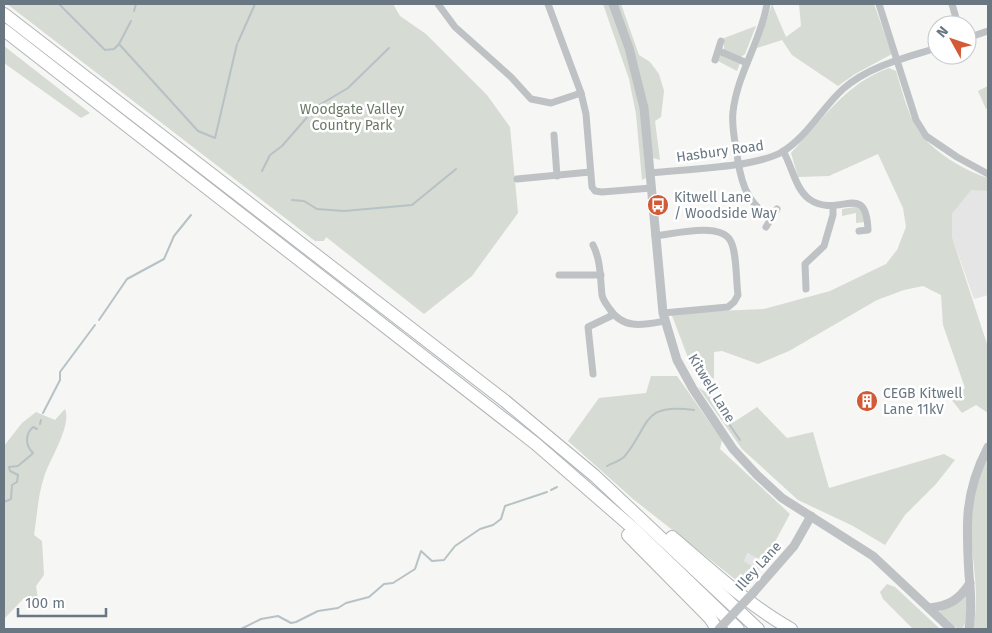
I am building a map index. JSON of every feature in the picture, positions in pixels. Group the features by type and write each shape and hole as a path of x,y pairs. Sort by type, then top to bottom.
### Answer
{"highway":[{"path":"4,14 482,383 728,585 775,620 791,629"},
{"path":"4,30 475,394 635,530 738,629"},
{"path":"549,456 710,618 718,629"},
{"path":"596,476 758,629"}],"street":[{"path":"438,4 455,27 511,77 531,99 551,103 581,93"},
{"path":"548,4 581,93 586,114 592,187 595,191 602,192 651,188"},
{"name":"Kitwell Lane","path":"613,4 629,48 644,108 664,317 677,360 693,389 733,448 782,498 874,556 951,629"},
{"path":"767,4 764,19 747,63 732,114 745,191 750,202 759,211 771,218"},
{"path":"880,4 916,120 926,136 957,158 988,174"},
{"path":"715,60 721,41"},
{"path":"719,51 747,63"},
{"name":"Hasbury Road","path":"650,173 739,164 762,160 784,151 812,125 843,89 857,79 898,60 927,51"},
{"path":"554,135 557,176"},
{"path":"784,151 802,192 816,202 833,207 855,202 861,204 868,212 868,230 859,231"},
{"path":"517,179 590,172"},
{"path":"806,288 805,264 824,246 833,215 833,207"},
{"path":"766,227 777,209"},
{"path":"593,245 598,255 603,297 614,315 623,322 635,326 664,317 728,307 734,302 738,295 732,244 724,234 711,230 655,236"},
{"path":"559,275 601,275"},
{"path":"593,374 588,327 614,315"},
{"path":"969,629 972,613 967,530 969,498 977,468 988,447"},
{"name":"Illey Lane","path":"718,629 753,593 794,546 811,516"},
{"path":"929,608 945,606 957,599 970,583"}],"shaded area":[{"path":"971,189 988,191 988,295 974,299 952,237 952,214"},
{"path":"749,553 764,562 759,570 744,561"}],"green space":[{"name":"Woodgate Valley Country Park","path":"7,4 393,4 400,16 426,34 487,95 510,127 518,213 472,276 424,314 326,237 324,241 315,241"},
{"path":"603,4 610,4 631,67 640,104 646,178 642,180 636,114 629,79"},
{"path":"616,4 621,4 639,55 650,62 659,74 664,91 661,117 655,121 660,160 653,158 646,108"},
{"path":"772,4 786,37 801,26 799,4 874,4 892,54 855,74 838,86 792,55 782,40 757,48"},
{"path":"756,26 745,54 741,57 724,50 724,38"},
{"path":"4,46 90,113 81,118 4,63"},
{"path":"721,54 740,63 737,71 716,60"},
{"path":"889,68 896,71 911,116 924,138 949,159 988,178 988,191 971,190 952,214 952,237 988,347 988,413 976,405 962,413 951,399 965,388 943,325 941,295 923,286 904,290 877,300 789,351 758,364 722,351 714,352 714,379 690,363 671,313 764,309 830,291 886,264 897,250 906,227 903,208 878,154 829,176 798,177 791,153 847,93 860,83"},
{"path":"988,86 988,108 986,109 978,91"},
{"path":"861,206 865,222 856,223 856,213 842,216 842,209"},
{"path":"651,376 677,376 722,440 720,449 790,514 764,562 748,553 744,561 759,570 745,587 633,499 568,441 599,398 646,393"},
{"path":"698,387 725,405 734,422 757,407 787,438 813,432 829,488 944,454 955,460 936,484 905,515 885,545 853,526 798,500 742,449"},
{"path":"65,409 66,416 63,434 44,477 40,491 34,535 42,541 44,575 36,586 38,599 24,598 4,619 4,446 22,423 36,412 55,420"},
{"path":"988,457 988,629 973,629 976,585 970,520 972,498 977,478"},
{"path":"887,584 895,587 940,629 913,629 883,599 880,592"},
{"path":"967,590 968,610 965,625 962,629 958,629 939,612"}],"waterway":[{"path":"59,4 105,50 114,49 119,44"},
{"path":"134,11 136,4"},
{"path":"238,42 255,4"},
{"path":"131,21 119,44 198,131 215,138 237,44"},
{"path":"262,171 270,155 282,146 316,107 348,88 389,48"},
{"path":"292,200 304,201 317,209 344,211 412,205 456,169"},
{"path":"99,320 127,279 164,259 174,236 191,215"},
{"path":"43,413 60,380 60,372 95,325"},
{"path":"607,466 624,457 633,446 644,426 655,413 664,410 694,410"},
{"path":"722,414 740,440"},
{"path":"40,424 41,420"},
{"path":"4,502 11,499 12,485 17,482 18,475 10,471 9,467 18,466 33,453 28,447 27,436 33,427 37,429"},
{"path":"551,490 557,487"},
{"path":"241,629 261,619 278,616 291,623 296,622 318,611 338,608 346,603 369,597 384,584 393,583 415,569 421,551 432,561 444,560 455,546 480,529 493,525 501,519 505,506 547,492"}],"place":[{"name":"Kitwell Lane / Woodside Way","path":"658,205"},
{"name":"CEGB Kitwell Lane 11kV","path":"867,401"}]}
